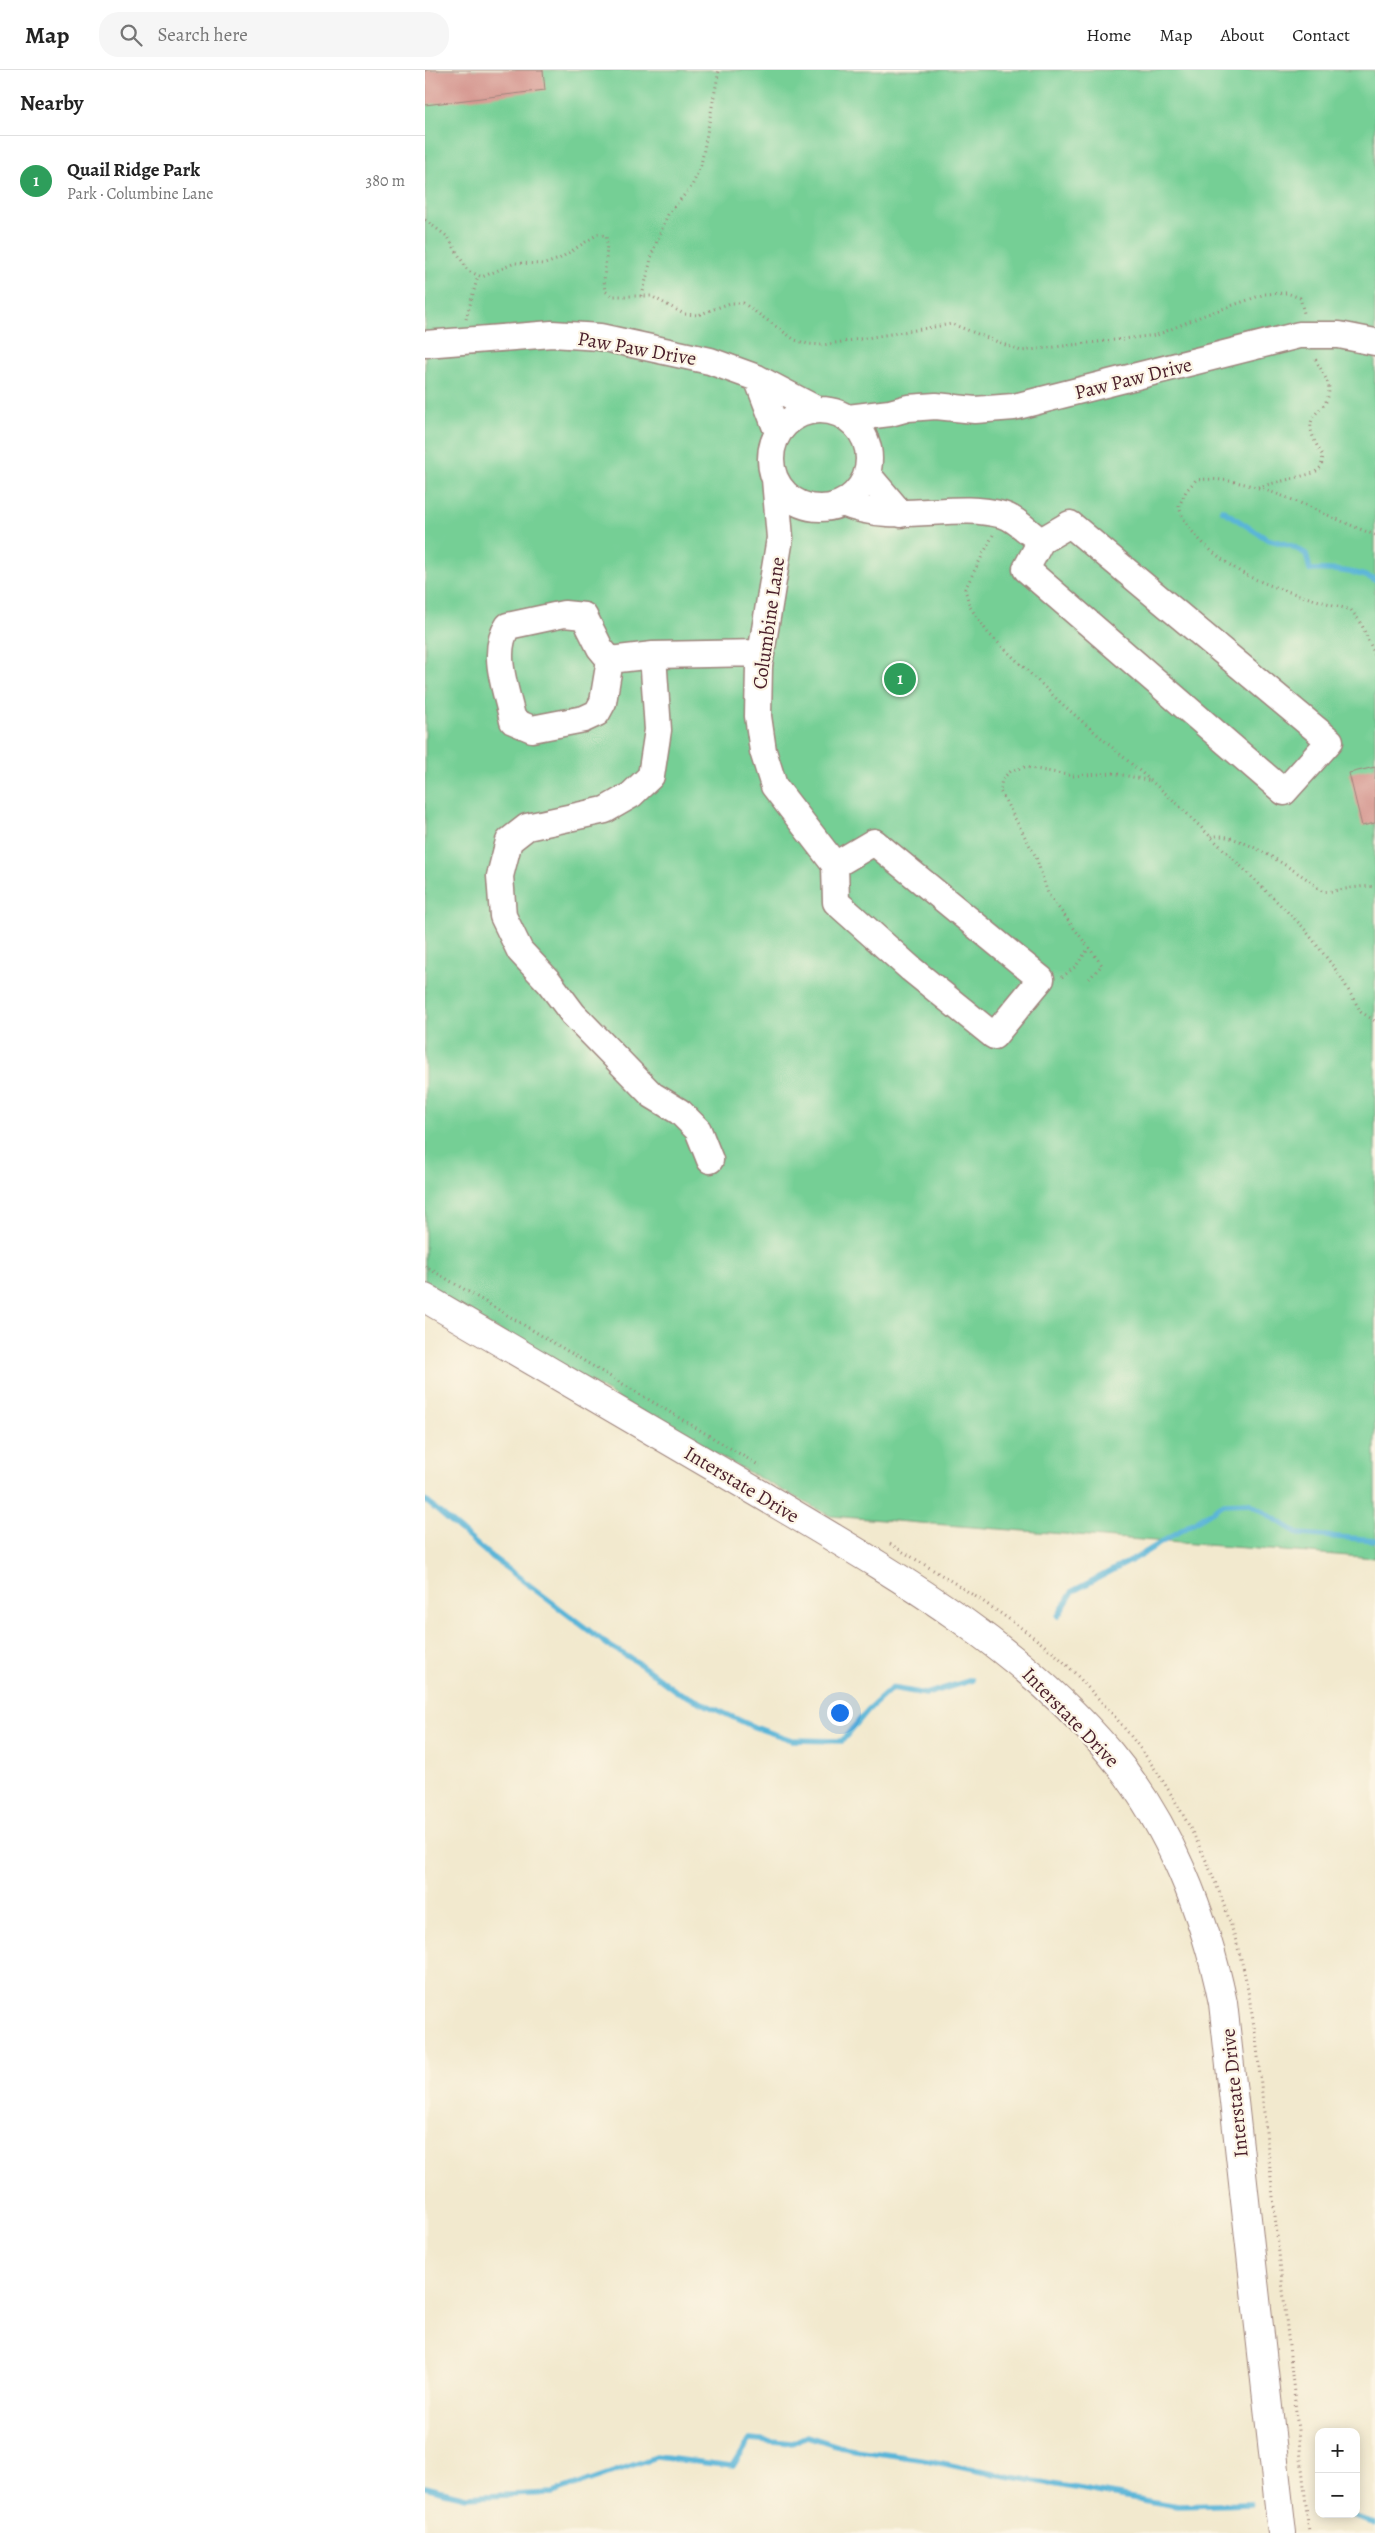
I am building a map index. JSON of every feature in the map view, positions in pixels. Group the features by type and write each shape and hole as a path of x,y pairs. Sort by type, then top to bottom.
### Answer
{"main road":[{"name":"Interstate Drive","path":"425,1298 791,1513 934,1600 1039,1680 1090,1730 1131,1782 1173,1853 1189,1890 1205,1934 1223,2003 1282,2533"}],"street":[{"name":"Paw Paw Drive","path":"425,344 552,334 600,337 710,361 757,378 818,410"},
{"name":"Paw Paw Drive","path":"847,418 890,413 908,408 936,406 975,410 1015,408 1299,336 1339,335 1375,342"},
{"path":"757,378 778,433"},
{"path":"818,410 834,412 847,418 860,430 867,445 867,474 855,494 843,503 829,508 814,508 797,503 784,493 775,479 771,464 772,448 778,433 802,413 818,410"},
{"path":"867,445 890,413"},
{"path":"867,474 901,514"},
{"name":"Columbine Lane","path":"775,479 780,538 761,654 758,716 763,751 774,786 835,865"},
{"path":"843,503 857,509 901,514 975,512 1004,515 1041,542"},
{"name":"Columbine Lane","path":"780,538 814,508"},
{"path":"1070,524 1330,741 1284,792 1026,569 1041,542 1070,524"},
{"path":"564,614 584,616 600,648 610,660 603,702 597,712 583,719 532,729 513,721 499,656 500,637 508,626 564,614"},
{"path":"610,660 653,655 761,654"},
{"path":"653,655 658,730 651,776 631,795 605,810 527,826 509,841 500,876 503,916 520,952 549,982 573,1014 652,1095 681,1112 698,1130 710,1160"},
{"path":"874,842 1041,979 994,1036 911,969 836,902 835,865 874,842"}],"path":[{"path":"642,296 653,251 668,214 692,186 701,165 719,70"},
{"path":"425,220 448,237 468,271 481,277 515,263 545,264 559,259 598,234 606,236 604,281 605,291 612,296 651,296 684,314 698,315 729,303 743,303 795,340 808,344 823,345 952,324 1021,351 1157,335 1202,316 1265,294 1287,294 1300,298 1311,335 1314,355 1329,388 1325,401 1313,415 1310,428 1314,441 1323,456 1321,466 1314,473 1258,487"},
{"path":"1375,535 1258,487 1216,479 1196,480 1181,498 1181,514 1185,523 1215,554 1247,575 1351,610 1361,623 1375,655"},
{"path":"1004,515 970,576 965,589 970,608 988,633 1061,703 1152,782 1211,837 1303,927 1339,974 1361,1012 1375,1021"},
{"path":"1089,979 1102,965 1048,894 1032,848 1000,791 1002,779 1011,771 1025,767 1073,776 1113,773 1152,782"},
{"path":"1211,837 1217,834 1229,836 1248,845 1304,878 1322,891 1329,892 1364,885 1375,887"},
{"path":"1041,979 1062,977 1075,966 1089,948"},
{"path":"425,1266 768,1470"},
{"path":"884,1540 1010,1618 1058,1656 1117,1717 1164,1781 1197,1841 1222,1901 1244,1971 1256,2038 1309,2533"}],"green space":[{"path":"425,70 1375,70 1375,1558 830,1516 728,1461 425,1288"}],"building":[{"path":"425,70 543,70 545,90 425,105"},
{"path":"1375,767 1375,823 1362,826 1349,773"}],"waterway":[{"path":"1222,510 1267,539 1292,546 1306,554 1310,570 1343,571 1375,580"},
{"path":"425,1500 488,1554 608,1645 637,1662 676,1691 754,1727 792,1740 842,1741 868,1710 892,1688 926,1694 972,1680"},
{"path":"1058,1616 1073,1591 1136,1558 1224,1504 1249,1503 1299,1534 1375,1540"},
{"path":"425,2487 466,2497 553,2493 656,2457 733,2466 750,2439 792,2443 807,2436 848,2449 927,2460 978,2471 1178,2506 1250,2504"},
{"path":"1358,2518 1375,2523"}],"place":[{"name":"Quail Ridge Park","path":"900,679"}]}
